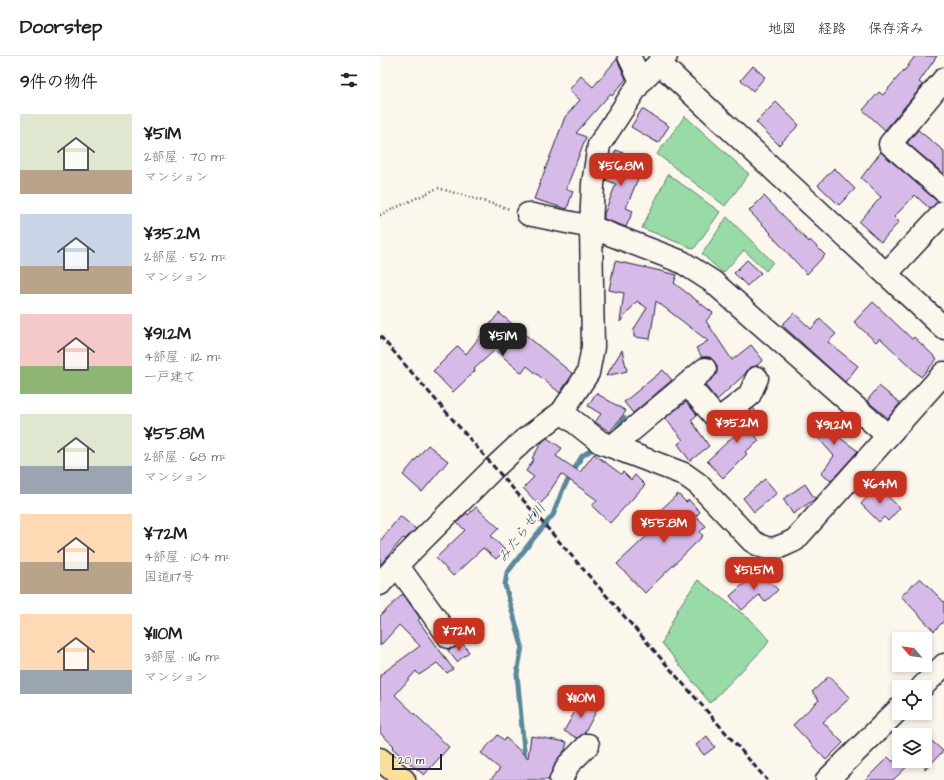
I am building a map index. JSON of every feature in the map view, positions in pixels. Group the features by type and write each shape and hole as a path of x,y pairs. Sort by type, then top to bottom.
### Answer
{"highway":[{"path":"380,758 404,780"}],"street":[{"path":"629,56 641,81"},
{"path":"380,584 494,468 524,440 562,412 588,373 593,347 591,227 593,184 599,145 641,81 663,60 944,328"},
{"path":"944,79 890,144 944,191"},
{"path":"886,274 944,212"},
{"path":"528,214 591,227 682,262 712,282 888,436"},
{"path":"612,446 705,369"},
{"path":"562,412 600,442 684,474 698,484 752,541 763,548 777,548 795,540 944,373"},
{"path":"687,384 718,420 749,396 757,378"},
{"path":"397,565 449,636"},
{"path":"929,680 944,665"},
{"path":"827,780 892,716"},
{"path":"561,780 568,765 588,745"}],"path":[{"path":"380,215 438,188 528,214"}],"green space":[{"path":"685,116 749,174 725,206 657,154"},
{"path":"668,174 720,212 694,249 642,228"},
{"path":"727,217 773,262 766,271 744,250 723,273 702,254"},
{"path":"698,580 752,621 769,640 765,647 710,703 662,643 679,607"}],"building":[{"path":"915,56 937,56 919,82 923,85 885,130 863,110 879,92 883,95"},
{"path":"617,59 626,79 612,96 610,94 576,133 586,137 566,189 573,191 567,209 534,199 565,117 580,100 569,90 581,76 593,87"},
{"path":"753,66 765,77 753,91 741,80"},
{"path":"776,102 799,125 779,145 756,122"},
{"path":"642,109 669,126 658,143 631,127"},
{"path":"918,130 944,151 944,174 907,143"},
{"path":"616,150 641,160 635,175 639,176 626,208 633,211 626,227 604,219 604,214 616,184 606,180 608,170"},
{"path":"881,152 938,202 930,209 915,195 894,217 899,222 881,242 859,222 881,197 861,178"},
{"path":"834,168 855,189 839,205 818,185"},
{"path":"764,196 809,242 810,240 825,255 807,274 770,234 771,233 749,211"},
{"path":"747,260 761,273 747,286 734,273"},
{"path":"615,261 677,275 674,283 713,313 706,321 732,360 751,345 763,360 756,366 749,368 744,375 717,400 705,385 717,373 717,366 710,357 702,357 696,348 708,341 656,301 650,339 634,337 634,329 647,308 637,301 620,322 624,293 609,290"},
{"path":"873,302 912,339 914,337 937,359 921,377 880,338 876,342 854,322"},
{"path":"499,313 573,374 560,393 527,366 522,373 495,350 474,369 475,371 453,392 433,371 458,346 466,354"},
{"path":"794,313 811,329 820,319 836,334 828,342 858,366 845,382 782,325"},
{"path":"622,350 627,371 606,376"},
{"path":"663,370 672,380 633,413 624,402"},
{"path":"879,386 900,403 888,418 867,401"},
{"path":"596,393 626,411 610,432 595,422 601,414 588,406"},
{"path":"686,402 697,415 691,420 709,446 690,461 678,444 683,440 665,418"},
{"path":"753,408 765,423 753,432 759,441 745,452 747,454 723,478 707,461 738,432 732,425"},
{"path":"830,414 846,432 840,438 858,451 831,481 821,474 834,456 812,431"},
{"path":"547,438 562,448 556,456 580,472 594,454 621,474 623,472 631,480 635,475 645,485 610,523 592,506 597,500 561,474 548,494 549,495 539,505 523,488 534,477 526,471 534,459 532,458 543,441"},
{"path":"428,445 448,461 422,492 403,475"},
{"path":"765,479 777,493 754,512 743,498"},
{"path":"805,484 815,499 793,514 783,499"},
{"path":"877,486 900,508 888,521 884,517 879,522 861,504"},
{"path":"678,494 686,502 689,500 700,512 696,516 706,526 700,532 703,536 645,593 617,564 665,519 656,514"},
{"path":"476,507 499,528 491,536 505,550 496,559 483,548 453,576 436,558 465,530 457,523 466,513 468,515"},
{"path":"400,516 416,529 405,539 403,538 380,565 380,541"},
{"path":"756,573 759,573 767,582 769,580 778,590 765,602 759,595 742,610 730,596"},
{"path":"920,578 944,602 944,621 934,631 901,596"},
{"path":"403,594 420,618 418,620 453,669 447,673 437,663 419,675 416,671 395,695 449,747 424,775 392,748 394,746 380,733 380,675 420,646 399,625 380,646 380,616"},
{"path":"461,641 469,652 457,662 447,649 456,647"},
{"path":"829,676 850,698 823,722 843,743 826,760 793,725 819,700 812,692"},
{"path":"582,699 598,708 584,734 577,738 564,731"},
{"path":"498,735 504,740 506,738 528,758 531,736 567,742 565,750 557,760 549,780 490,780 500,769 481,753"},
{"path":"707,736 715,747 704,755 696,745"},
{"path":"932,741 943,751 932,763"},
{"path":"888,757 892,761 892,768 906,768 893,780 865,780"}],"waterway":[{"name":"みたらせ川","path":"615,432 624,418"},
{"name":"みたらせ川","path":"525,760 517,674 522,646 505,585 507,573 553,515 563,489 582,456 596,447"}],"railway":[{"path":"380,336 767,780"}]}
